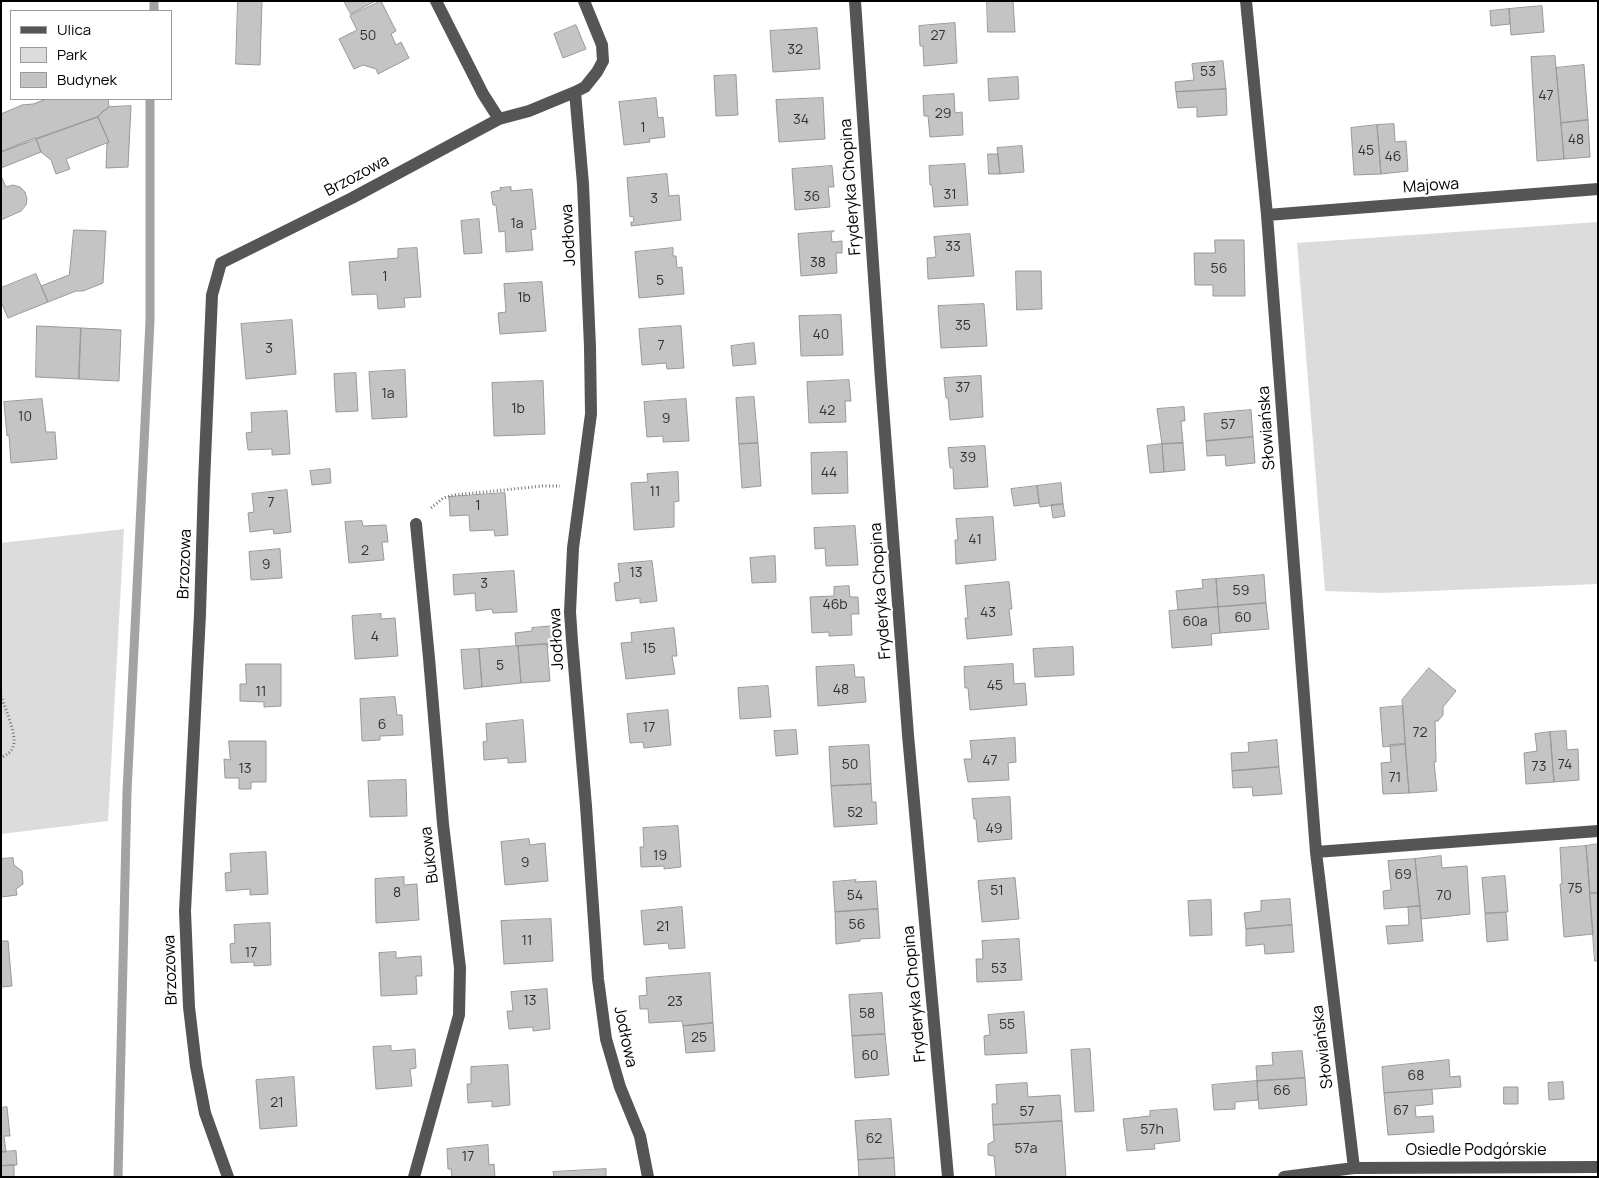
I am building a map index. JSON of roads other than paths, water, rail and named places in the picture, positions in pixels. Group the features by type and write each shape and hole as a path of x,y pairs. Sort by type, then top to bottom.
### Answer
{"street":[{"path":"436,1 483,94 500,119"},
{"name":"Brzozowa","path":"228,1177 205,1113 196,1066 189,1007 185,911 200,614 203,492 212,295 221,263 352,198 500,119 529,111 585,87 604,61 602,46 584,1"},
{"name":"Fryderyka Chopina","path":"855,1 908,735 948,1177"},
{"name":"Słowiańska","path":"1246,1 1267,215 1316,852 1354,1168"},
{"name":"Jodłowa","path":"575,92 583,184 591,414 573,548 570,612 598,979 606,1039 620,1087 640,1136 648,1177"},
{"name":"Majowa","path":"1267,215 1598,189"},
{"name":"Bukowa","path":"414,1177 459,1015 460,968 443,824 416,524"},
{"path":"1316,852 1598,831"},
{"name":"Osiedle Podgórskie","path":"1354,1168 1598,1167"},
{"path":"1284,1177 1354,1168"}],"waterway":[{"path":"154,1 154,10"},
{"path":"118,1177 127,792 150,321 150,100"}]}
